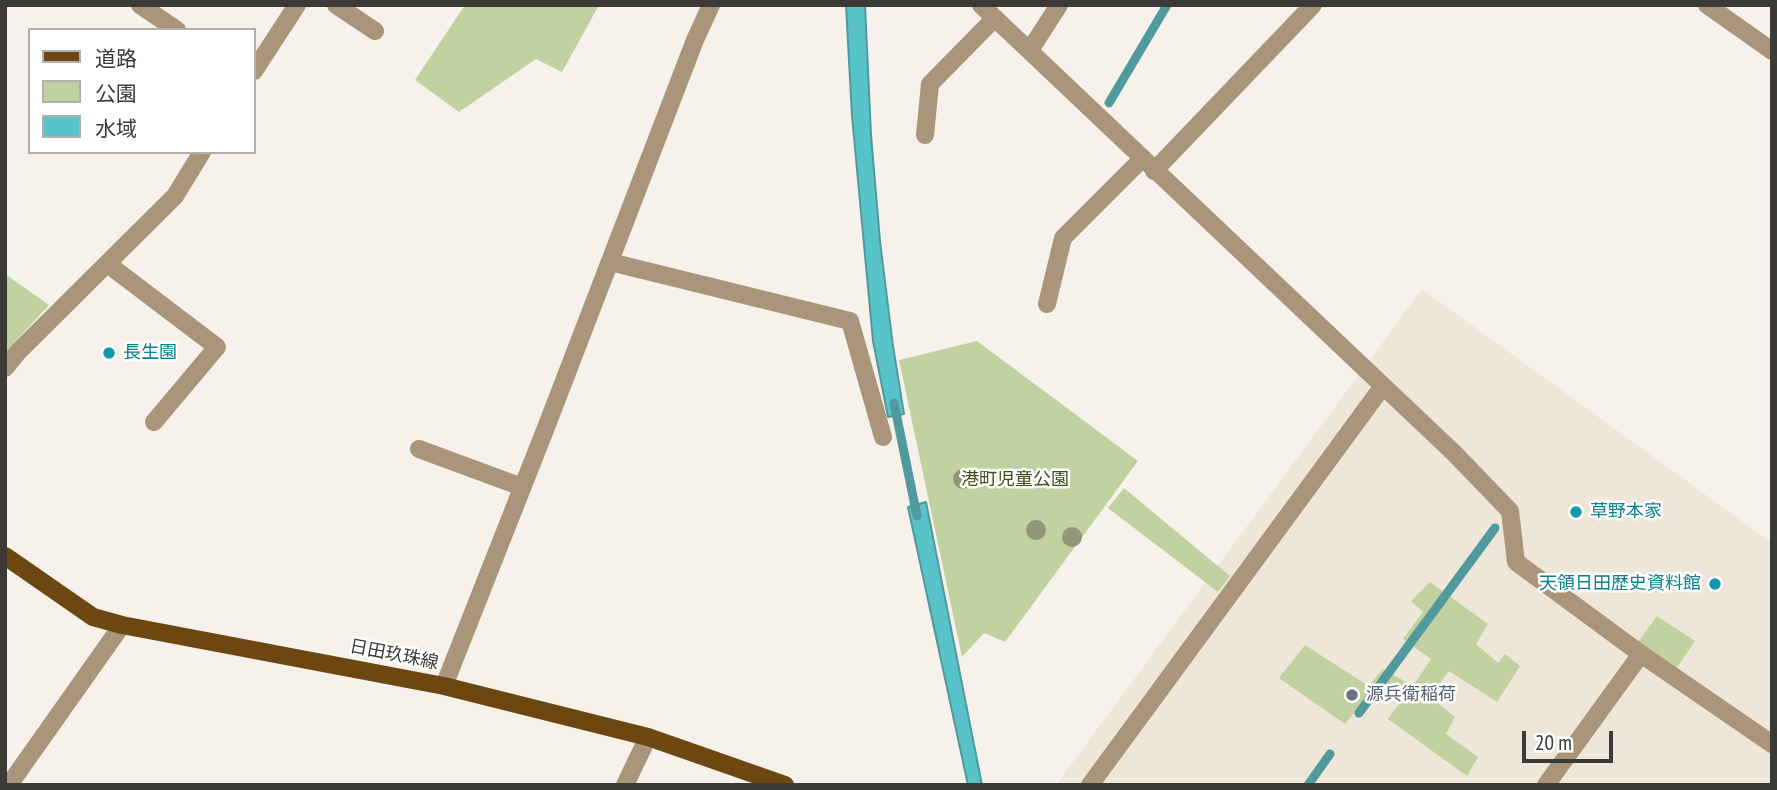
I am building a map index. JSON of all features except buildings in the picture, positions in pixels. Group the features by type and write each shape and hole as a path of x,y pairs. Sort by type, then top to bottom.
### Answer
{"main road":[{"name":"日田玖珠線","path":"5,555 93,617 122,625 444,686 649,737 785,785"}],"street":[{"path":"140,5 174,28"},
{"path":"256,68 297,5"},
{"path":"337,5 375,31"},
{"path":"444,686 695,40 711,5"},
{"path":"1030,50 1059,5"},
{"path":"1047,304 1063,238 1148,165 1313,5"},
{"path":"1707,5 1772,51"},
{"path":"925,135 930,84 988,11 1454,453 1510,511 1516,562 1641,654 1772,744"},
{"path":"5,368 175,196 201,154"},
{"path":"610,262 850,321 883,436"},
{"path":"109,265 217,347 155,422"},
{"path":"1090,785 1383,386"},
{"path":"419,449 522,488"},
{"path":"9,785 122,625"},
{"path":"1546,785 1641,654"},
{"path":"625,785 649,737"}],"shaded area":[{"path":"1422,289 1772,543 1772,785 1056,785"}],"green space":[{"path":"465,5 599,5 562,72 536,59 459,112 415,80"},
{"path":"5,274 49,305 5,353"},
{"name":"港町児童公園","path":"977,341 1138,461 1005,642 984,633 962,657 899,360"},
{"path":"1124,488 1230,576 1218,592 1108,508"},
{"path":"1430,582 1488,624 1476,644 1498,663 1505,654 1520,666 1497,702 1449,671 1430,697 1455,717 1446,734 1478,757 1467,776 1388,719 1402,700 1371,683 1383,669 1413,686 1431,659 1403,639 1423,612 1411,601"},
{"path":"1657,616 1695,641 1674,672 1636,645"},
{"path":"1305,645 1373,689 1345,724 1279,678"}],"water":[{"path":"846,5 865,5 871,135 880,241 904,414 888,417 873,341 852,116"},
{"path":"926,502 982,785 968,785 908,507"}],"waterway":[{"path":"1109,103 1167,5"},
{"path":"894,403 917,516"},
{"path":"1359,713 1495,528"},
{"path":"1308,785 1330,754"}],"place":[{"name":"長生園","path":"109,353"},
{"name":"草野本家","path":"1576,512"},
{"name":"天領日田歴史資料館","path":"1715,584"},
{"name":"源兵衛稲荷","path":"1352,695"}]}
